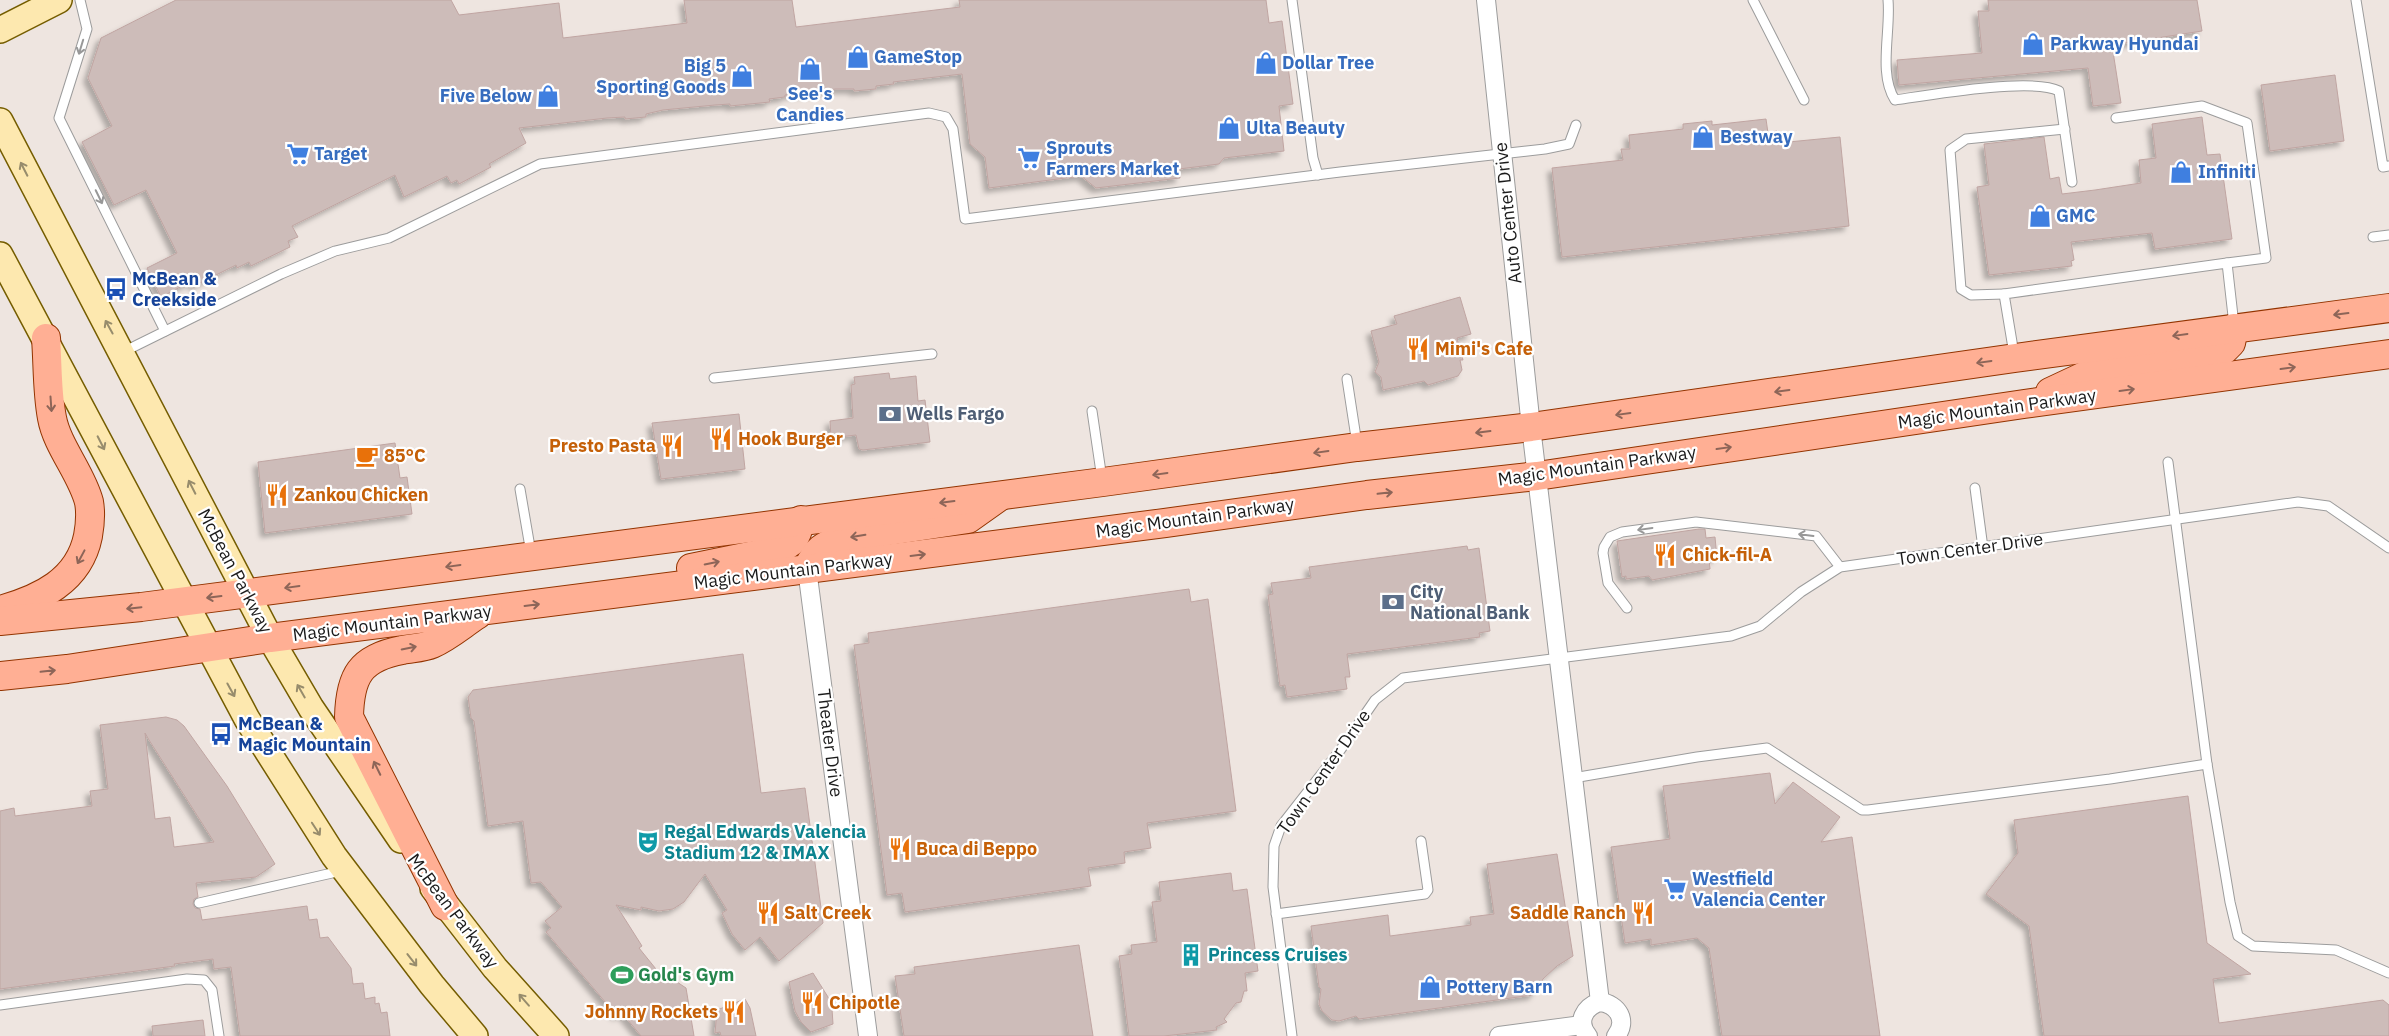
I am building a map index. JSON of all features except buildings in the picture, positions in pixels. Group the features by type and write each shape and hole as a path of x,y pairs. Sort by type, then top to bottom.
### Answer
{"main road":[{"path":"0,30 59,0"},
{"name":"McBean Parkway","path":"0,121 46,212 123,352 246,593 311,708 445,906 495,968 556,1036"},
{"path":"0,255 46,338 207,648 289,788 344,870 426,978 476,1036"},
{"path":"0,621 246,593 1103,482 1357,447 1531,427 2015,358 2389,308"},
{"path":"2024,404 2097,370 2224,350 2231,343 2234,328"},
{"path":"0,610 21,604 50,590 71,574 82,557 90,524 89,502 52,419 46,338"},
{"name":"Magic Mountain Parkway","path":"0,676 67,669 270,638 581,599 1367,495 1537,476 2024,404 2389,354"},
{"path":"808,569 815,553 824,546 843,538 968,519 1003,495"},
{"path":"581,599 638,578 774,552 787,547 794,541 801,520"},
{"path":"445,906 349,716 350,697 353,681 364,666 381,654 431,644 483,611"}],"street":[{"name":"Auto Center Drive","path":"1486,0 1531,427"},
{"path":"1531,427 1600,1002"},
{"name":"Theater Drive","path":"808,569 868,1036"},
{"path":"1499,1036 1585,1031 1582,1016 1586,1010 1600,1002 1614,1006 1619,1013 1621,1028 1616,1036"}],"lane":[{"path":"80,0 87,30 59,118 165,331"},
{"path":"1292,0 1313,158 1318,175"},
{"path":"1753,0 1804,100"},
{"path":"1888,0 1889,41 1885,67 1890,93 1895,100 2027,85 2050,86 2059,91 2072,182"},
{"path":"2356,0 2383,167 2389,166"},
{"path":"2064,129 1966,139 1950,150 1961,289 1971,295 2004,294 2266,258 2247,123 2202,106 2116,118"},
{"path":"123,352 281,274 334,251 389,238 540,164 550,162 929,113 946,117 953,129 965,219 1544,149 1569,144 1576,125"},
{"path":"2373,237 2389,235"},
{"path":"2228,263 2234,328"},
{"path":"2004,294 2015,358"},
{"path":"714,378 932,354"},
{"path":"1347,379 1357,447"},
{"path":"1092,411 1103,482"},
{"path":"2168,462 2207,764 2231,908 2238,936 2254,946 2336,950 2389,973"},
{"path":"1975,488 1983,548"},
{"path":"520,489 531,556"},
{"name":"Town Center Drive","path":"1292,1036 1276,914 1272,862 1274,846 1281,826 1341,749 1375,700 1403,678 1418,674 1559,659 1731,636 1760,626 1801,592 1840,567 2298,502 2328,506 2389,548"},
{"path":"1627,608 1623,600 1608,583 1603,553 1610,537 1622,532 1696,522 1816,536 1840,567"},
{"path":"1573,778 1697,757 1767,748 1862,810 1868,810 2118,778 2207,764"},
{"path":"1276,914 1425,894 1428,890 1421,841"},
{"path":"199,903 344,870"},
{"path":"0,1005 187,979 204,980 212,990 219,1036"}],"place":[{"name":"Parkway Hyundai","path":"2033,44"},
{"name":"GameStop","path":"858,57"},
{"name":"Dollar Tree","path":"1266,63"},
{"name":"See's Candies","path":"810,69"},
{"name":"Big 5 Sporting Goods","path":"742,76"},
{"name":"Five Below","path":"548,96"},
{"name":"Ulta Beauty","path":"1229,128"},
{"name":"Bestway","path":"1703,137"},
{"name":"Target","path":"298,154"},
{"name":"Sprouts Farmers Market","path":"1029,158"},
{"name":"Infiniti","path":"2181,172"},
{"name":"GMC","path":"2040,216"},
{"name":"McBean & Creekside","path":"116,289"},
{"name":"Mimi's Cafe","path":"1418,349"},
{"name":"Wells Fargo","path":"890,414"},
{"name":"Hook Burger","path":"721,439"},
{"name":"Presto Pasta","path":"672,446"},
{"name":"85°C","path":"367,456"},
{"name":"Zankou Chicken","path":"277,495"},
{"name":"Chick-fil-A","path":"1665,555"},
{"name":"City National Bank","path":"1393,602"},
{"name":"McBean & Magic Mountain","path":"221,734"},
{"name":"Regal Edwards Valencia Stadium 12 & IMAX","path":"648,842"},
{"name":"Buca di Beppo","path":"900,849"},
{"name":"Westfield Valencia Center","path":"1675,889"},
{"name":"Salt Creek","path":"768,913"},
{"name":"Saddle Ranch","path":"1643,913"},
{"name":"Princess Cruises","path":"1191,955"},
{"name":"Gold's Gym","path":"622,975"},
{"name":"Pottery Barn","path":"1430,987"},
{"name":"Chipotle","path":"812,1003"},
{"name":"Johnny Rockets","path":"734,1012"}]}
